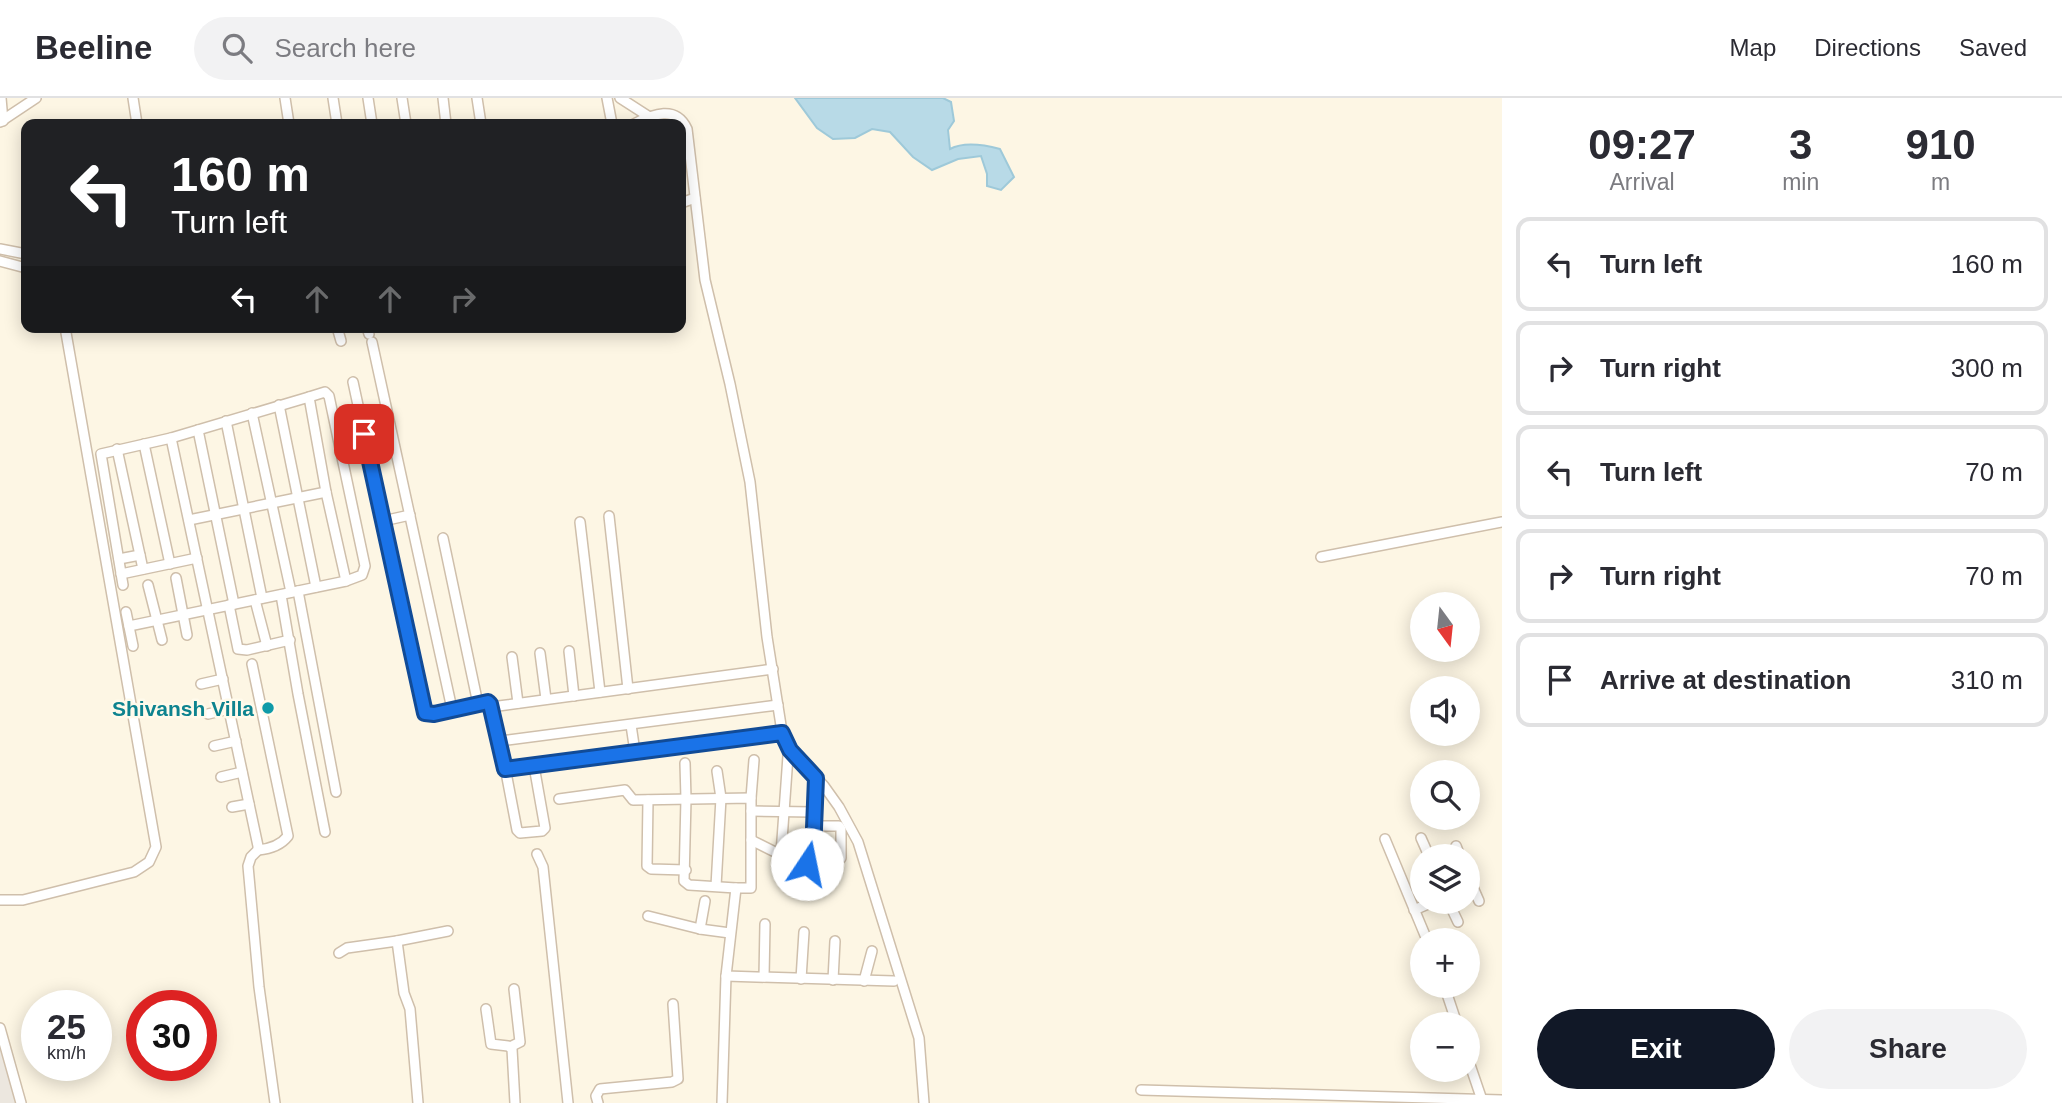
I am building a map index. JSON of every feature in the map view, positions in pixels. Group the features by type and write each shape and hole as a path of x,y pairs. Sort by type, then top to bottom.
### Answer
{"street":[{"path":"2,121 36,98"},
{"path":"134,98 137,119"},
{"path":"285,98 288,119"},
{"path":"333,98 336,119"},
{"path":"369,98 371,119"},
{"path":"402,98 405,119"},
{"path":"443,98 445,119"},
{"path":"477,98 480,119"},
{"path":"607,98 611,119"},
{"path":"620,98 648,116"},
{"path":"1,104 2,121"},
{"path":"643,119 666,113 682,119"},
{"path":"686,126 705,280 750,482 761,589 782,733 790,750 839,807 858,842 919,1038 924,1103"},
{"path":"686,201 695,198"},
{"path":"0,248 21,253"},
{"path":"0,261 21,267"},
{"path":"0,900 23,900 134,872 149,862 156,847 66,333"},
{"path":"339,333 341,341"},
{"path":"369,335 452,709"},
{"path":"353,382 424,711 429,714 488,702 500,741 518,832 542,831 545,824 534,765"},
{"path":"123,585 100,456 103,452 171,438 325,392 329,396 365,566 362,575 290,593 129,626"},
{"path":"309,397 326,492 346,580"},
{"path":"279,405 317,587"},
{"path":"252,413 290,593 337,792"},
{"path":"226,421 267,646"},
{"path":"198,430 216,514 239,649 290,640"},
{"path":"171,438 258,850"},
{"path":"144,444 170,564"},
{"path":"117,449 143,569"},
{"path":"189,520 326,492"},
{"path":"383,521 410,515"},
{"path":"609,516 628,689"},
{"path":"580,522 600,692"},
{"path":"1321,558 1502,522"},
{"path":"443,538 478,704"},
{"path":"119,559 140,555"},
{"path":"121,574 197,558"},
{"path":"176,579 187,635"},
{"path":"148,585 162,640"},
{"path":"290,593 290,640 325,832"},
{"path":"127,612 133,646"},
{"path":"569,651 574,696"},
{"path":"540,653 546,699"},
{"path":"512,657 518,703"},
{"path":"252,664 288,836 269,849 258,850 251,857 248,866 259,987 275,1103"},
{"path":"491,707 773,669"},
{"path":"201,684 223,679"},
{"path":"500,741 778,705"},
{"path":"208,714 229,709"},
{"path":"631,725 635,752"},
{"path":"505,769 782,733"},
{"path":"214,746 236,741"},
{"path":"781,854 788,756"},
{"path":"685,763 685,884 751,888 751,798 754,760"},
{"path":"716,886 720,798 717,771"},
{"path":"221,777 242,772"},
{"path":"751,840 801,864 807,864 813,853 816,778"},
{"path":"559,799 625,790 629,792 631,799 751,798"},
{"path":"648,800 647,866 652,869 686,870"},
{"path":"232,807 249,804"},
{"path":"751,811 813,812"},
{"path":"814,826 839,826 841,858"},
{"path":"1422,838 1424,844"},
{"path":"1384,839 1410,901"},
{"path":"537,854 543,867 568,1103"},
{"path":"722,1103 726,976 736,888"},
{"path":"700,929 705,901"},
{"path":"1454,914 1458,922"},
{"path":"649,916 700,929 730,933"},
{"path":"764,977 765,923"},
{"path":"339,953 347,948 448,931"},
{"path":"801,978 804,932"},
{"path":"397,941 404,993 410,1009 418,1103"},
{"path":"833,980 835,941"},
{"path":"864,981 872,951"},
{"path":"726,976 894,981"},
{"path":"486,1009 491,1044 510,1047 520,1042 514,989"},
{"path":"598,1103 596,1096 600,1089 678,1079 673,1004"},
{"path":"0,1028 21,1103"},
{"path":"510,1047 515,1103"},
{"path":"1476,1082 1482,1100"},
{"path":"1141,1090 1390,1100 1502,1100"}],"shaded area":[{"path":"0,1038 18,1103 0,1103"}],"water":[{"path":"795,98 943,98 951,102 954,121 948,130 950,149 968,144 1000,149 1014,177 1001,190 987,186 987,174 981,156 958,159 932,170 913,157 890,132 872,129 855,138 833,139 817,128"}],"place":[{"name":"Shivansh Villa","path":"268,708"}],"route":[{"path":"364,434 422,706 426,714 488,702 505,769 782,733 790,750 816,778 813,853 807,864"}]}
